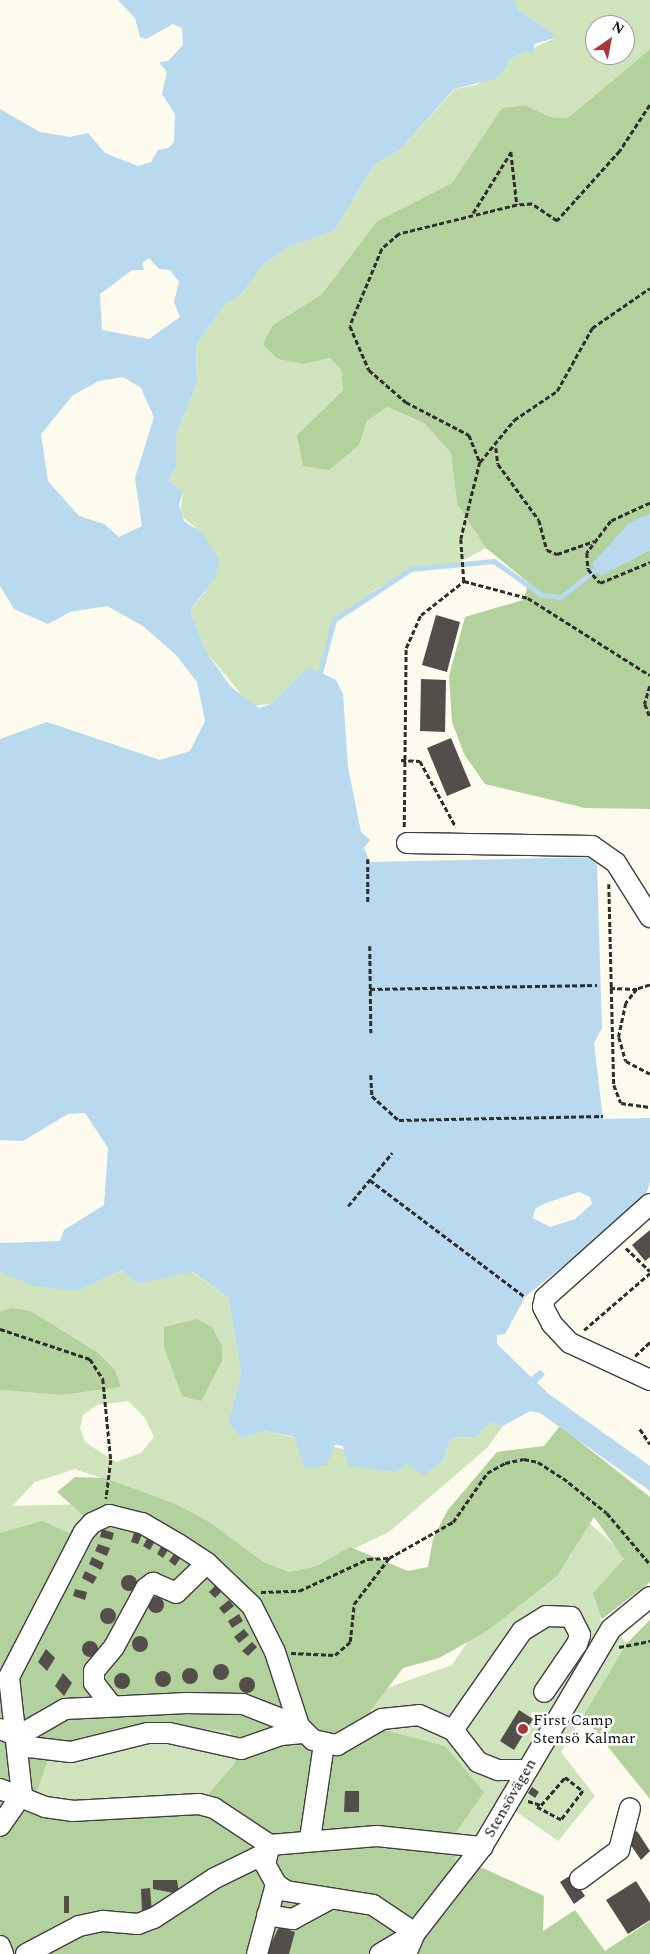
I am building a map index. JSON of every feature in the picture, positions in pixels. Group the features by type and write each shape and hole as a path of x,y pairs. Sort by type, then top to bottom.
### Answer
{"street":[{"path":"407,843 579,843 602,849 616,863 650,917"},
{"path":"650,1204 545,1298 543,1307 552,1324 570,1343 650,1380"},
{"path":"0,1826 22,1795 11,1728 8,1655 84,1532 92,1523 109,1515 142,1523 207,1563 252,1606 275,1652 302,1730"},
{"path":"112,1706 94,1683 94,1671 114,1647 146,1588 153,1583 176,1593 207,1563"},
{"name":"Stensövägen","path":"406,1954 416,1932 482,1847 596,1652 621,1619 650,1596"},
{"path":"453,1730 522,1631 546,1616 574,1614 580,1635 577,1644 544,1692"},
{"path":"11,1728 36,1723 65,1709 112,1706 243,1704 302,1730 324,1744 338,1745 382,1719 404,1713 453,1730 478,1762 498,1770 527,1770"},
{"path":"11,1728 29,1747 71,1752 148,1733 169,1733 241,1749 302,1730"},
{"path":"310,1839 324,1744"},
{"path":"0,1789 22,1795 45,1807 72,1811 199,1804 214,1808 268,1849"},
{"path":"580,1879 619,1850 630,1808"},
{"path":"26,1954 79,1926 103,1921 138,1924 154,1918 215,1878 268,1849 310,1839 377,1836 482,1847"},
{"path":"268,1849 265,1864 276,1884 300,1896 373,1905 416,1932 380,1954"},
{"path":"257,1954 276,1884"},
{"path":"267,1915 293,1919 330,1899"},
{"path":"0,1946 3,1954"}],"path":[{"path":"464,581 461,559 480,462 469,435 406,402 369,370 350,326 382,249 399,234 473,213 516,205 532,204 557,221 620,151 650,105"},
{"path":"473,213 511,152 516,205"},
{"path":"480,462 496,448 514,420 557,391 592,328 650,288"},
{"path":"496,448 498,464 539,520 547,550 557,554 594,541"},
{"path":"650,503 611,521 594,541 588,553 588,569 600,583 650,562"},
{"path":"407,843 401,760 402,670 412,630 421,615 464,581"},
{"path":"464,581 528,598 650,675"},
{"path":"650,686 645,704 650,717"},
{"path":"401,760 420,761 456,824 458,843"},
{"path":"368,860 368,903"},
{"path":"616,863 610,866 609,890 610,988 616,1094 628,1106 650,1108"},
{"path":"370,946 371,1033"},
{"path":"370,989 597,985"},
{"path":"610,988 637,989 650,985"},
{"path":"637,989 622,1012 619,1037 626,1061 650,1074"},
{"path":"371,1075 372,1096 399,1120 603,1116"},
{"path":"348,1206 392,1153"},
{"path":"370,1180 525,1297"},
{"path":"570,1343 650,1272 615,1237"},
{"path":"0,1329 90,1359 103,1379 111,1460 105,1493 109,1515"},
{"path":"640,1429 650,1444"},
{"path":"275,1652 335,1655 350,1642 358,1594 388,1558 453,1522 487,1473 524,1459 538,1462 594,1502 650,1564"},
{"path":"237,1590 299,1591 368,1560 388,1558"},
{"path":"596,1652 650,1641"},
{"path":"514,1791 535,1806 561,1820 583,1791 565,1778 555,1793 535,1806"}],"green space":[{"path":"514,0 650,0 650,49 635,62 635,15 585,15 585,65 631,65 568,118 550,117 525,105 502,108 452,183 377,221 322,294 273,325 304,364 330,358 341,369 343,390 297,435 359,445 367,421 387,407 424,423 451,453 457,504 486,548 449,568 411,569 376,589 334,620 320,673 309,668 271,704 251,706 207,653 190,611 205,592 195,527 180,515 183,492 169,481 176,467 176,436 197,383 196,346 225,304 241,295 261,267 286,248 334,231 375,164 400,150 455,89 477,85 508,60 557,37 519,10"},
{"path":"650,49 650,514 593,564 627,562 650,550 650,809 585,808 485,784 464,754 452,722 449,676 465,617 523,600 529,583 486,548 457,504 451,453 424,423 387,407 367,421 359,445 329,470 303,466 297,435 343,390 341,369 330,358 304,364 278,359 263,344 273,325 322,294 377,221 452,183 502,108 525,105 550,117 568,118 631,65 635,65 635,62"},
{"path":"122,1270 137,1284 192,1272 229,1298 241,1375 228,1423 242,1438 265,1431 407,1464 443,1461 451,1438 476,1437 490,1423 503,1426 487,1448 389,1532 317,1566 289,1572 264,1562 208,1521 176,1504 75,1469 35,1482 12,1506 91,1504 384,1689 452,1665 479,1625 570,1557 584,1518 633,1562 600,1620 627,1643 561,1752 595,1796 558,1841 514,1810 481,1862 0,1954 0,1390 62,1395 121,1387 97,1352 31,1311 0,1312 0,1272 78,1291","holes":["128,1401 145,1418 154,1437 141,1453 116,1462 85,1442 80,1428 83,1415 97,1405"]},
{"path":"11,1308 31,1311 97,1352 115,1370 121,1387 62,1395 0,1390 0,1312"},
{"path":"197,1319 212,1327 222,1346 222,1361 201,1401 182,1396 164,1347 164,1327"},
{"path":"560,1426 650,1497 650,1582 602,1619 593,1593 624,1559 594,1517 557,1576 487,1631 439,1658 403,1668 370,1711 387,1731 445,1746 484,1792 457,1831 455,1861 485,1869 544,1896 543,1931 575,1910 605,1951 650,1921 650,1954 0,1954 0,1533 42,1521 69,1533 84,1516 57,1492 75,1477 104,1478 176,1504 208,1521 264,1562 289,1572 317,1566 350,1547 408,1571 428,1567 433,1539 447,1511 497,1452 544,1446","holes":["150,1725 230,1731 236,1762 193,1812 76,1821 31,1808 53,1745 92,1743"]},
{"path":"650,1620 650,1799 583,1716 627,1643"}],"water":[{"path":"118,0 514,0 519,10 558,37 534,44 533,54 527,51 508,60 505,70 494,79 454,89 400,150 375,164 334,231 286,248 261,267 241,295 225,304 196,346 197,383 176,436 176,467 169,481 183,492 179,505 184,521 202,533 219,559 216,576 190,611 207,653 231,687 259,708 271,704 309,667 336,680 343,694 348,767 361,832 370,840 364,848 370,862 594,857 597,864 602,1028 594,1043 603,1119 650,1118 650,1182 644,1200 525,1297 505,1334 497,1335 497,1344 531,1377 540,1370 545,1374 537,1383 549,1394 650,1466 650,1491 540,1413 530,1411 503,1426 490,1423 476,1437 451,1438 443,1461 424,1475 407,1464 396,1472 348,1466 343,1446 335,1445 327,1465 305,1469 294,1437 265,1431 242,1438 228,1423 241,1375 229,1298 193,1272 137,1284 122,1270 78,1291 34,1286 0,1272 0,1243 60,1241 64,1230 104,1205 108,1148 85,1113 68,1114 23,1141 0,1140 0,739 47,722 160,760 190,751 205,721 197,682 176,655 143,626 107,606 70,612 48,624 14,609 0,586 0,109 40,132 70,137 88,133 105,153 138,166 151,162 158,150 168,148 174,142 175,114 162,94 167,72 159,62 168,61 183,45 182,28 173,24 146,39 140,37 135,18","holes":["149,258 159,269 170,270 179,282 174,302 180,317 149,339 102,330 100,294 132,270 144,270 142,263","123,377 141,388 154,417 135,478 142,526 119,537 104,524 79,516 48,481 41,434 73,395 99,381","579,1192 590,1197 592,1204 575,1219 550,1227 533,1218 535,1209 543,1204"]},
{"path":"650,514 650,550 601,576 592,564 629,523"}],"building":[{"path":"436,615 460,622 447,672 422,665"},
{"path":"421,679 446,680 445,732 420,731"},
{"path":"451,738 471,786 447,796 427,748"},
{"path":"650,1230 650,1257 645,1261 632,1245"},
{"path":"102,1529 114,1533 112,1540 100,1537"},
{"path":"135,1530 143,1532 138,1544 131,1542"},
{"path":"149,1535 156,1539 150,1550 143,1546"},
{"path":"163,1543 170,1547 163,1558 157,1554"},
{"path":"98,1544 110,1548 107,1556 95,1551"},
{"path":"176,1551 182,1556 175,1566 169,1561"},
{"path":"92,1557 104,1563 101,1570 89,1564"},
{"path":"85,1571 97,1577 93,1584 82,1578"},
{"path":"129,1575 135,1577 137,1583 135,1589 129,1591 123,1589 121,1583 123,1577"},
{"path":"218,1583 224,1589 215,1598 209,1592"},
{"path":"75,1589 87,1592 85,1600 73,1596"},
{"path":"156,1597 162,1599 164,1605 162,1611 156,1613 150,1611 148,1605 150,1599"},
{"path":"229,1600 234,1606 224,1614 219,1608"},
{"path":"108,1608 114,1610 116,1616 114,1622 108,1624 102,1622 100,1616 102,1610"},
{"path":"239,1614 243,1621 232,1628 228,1621"},
{"path":"244,1629 249,1635 239,1643 234,1637"},
{"path":"140,1636 146,1638 148,1644 146,1650 140,1652 134,1650 132,1644 134,1638"},
{"path":"90,1641 96,1643 98,1649 96,1655 90,1657 84,1655 82,1649 84,1643"},
{"path":"252,1642 257,1647 248,1656 242,1651"},
{"path":"46,1649 55,1658 47,1671 38,1662"},
{"path":"221,1664 227,1666 229,1672 227,1678 221,1680 215,1678 213,1672 215,1666"},
{"path":"190,1668 196,1670 198,1676 196,1682 190,1684 184,1682 182,1676 184,1670"},
{"path":"163,1671 169,1673 171,1679 169,1685 163,1687 157,1685 155,1679 157,1673"},
{"path":"63,1673 72,1683 64,1696 55,1686"},
{"path":"122,1673 128,1675 130,1681 128,1687 122,1689 116,1687 114,1681 116,1675"},
{"path":"247,1677 253,1679 255,1685 253,1691 247,1693 241,1691 239,1685 241,1679"},
{"path":"519,1710 533,1719 514,1750 500,1741"},
{"path":"532,1787 539,1792 535,1798 528,1793"},
{"path":"345,1791 359,1791 359,1812 344,1812"},
{"path":"637,1831 650,1851 641,1860 626,1838"},
{"path":"571,1875 585,1896 574,1904 560,1882"},
{"path":"153,1880 177,1880 179,1894 153,1889"},
{"path":"636,1881 650,1903 650,1920 628,1934 606,1900"},
{"path":"150,1888 152,1913 142,1913 141,1889"},
{"path":"64,1896 69,1896 69,1913 64,1913"},
{"path":"279,1927 295,1932 289,1954 266,1954"}],"waterway":[{"path":"320,673 334,620 411,569 494,561 542,595 561,597 596,569"}],"place":[{"name":"First Camp Stensö Kalmar","path":"523,1729"}]}
